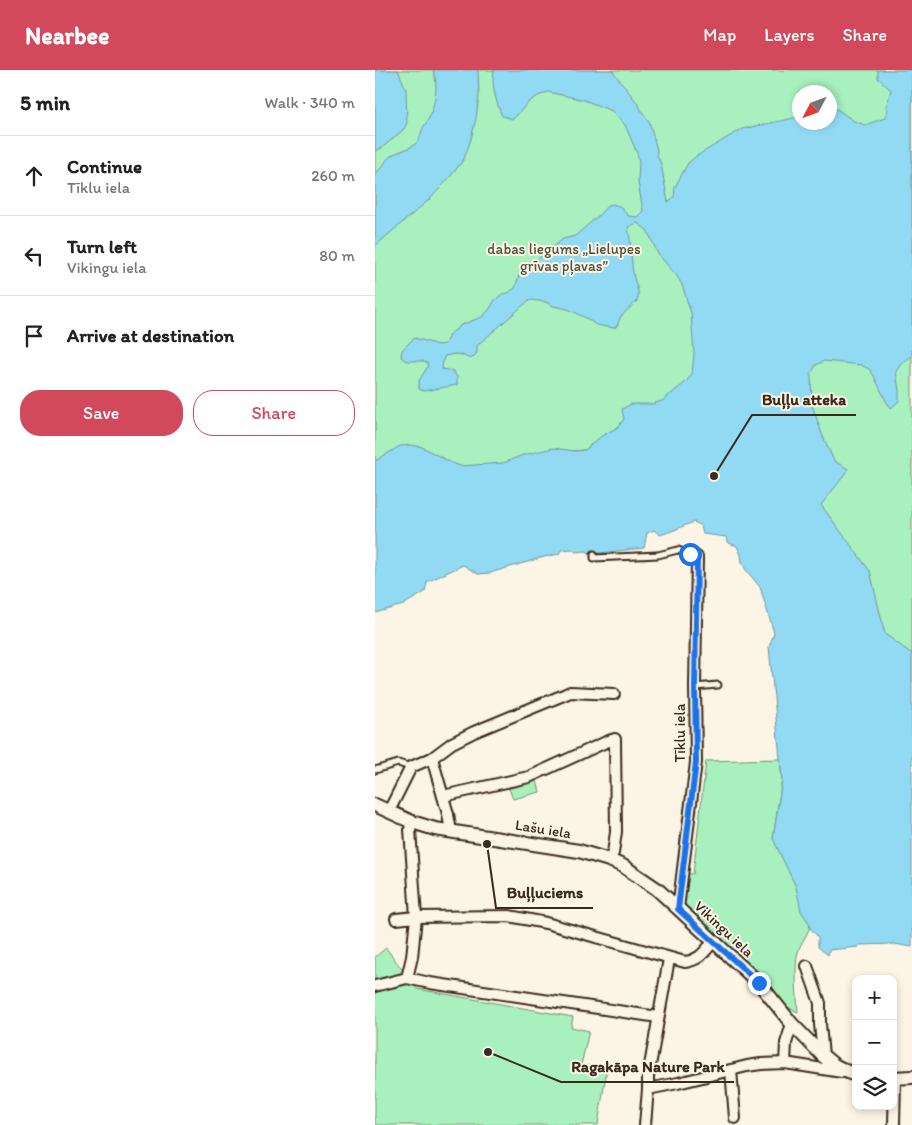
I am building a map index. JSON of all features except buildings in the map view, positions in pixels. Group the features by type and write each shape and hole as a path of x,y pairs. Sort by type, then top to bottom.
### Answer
{"street":[{"name":"Tīklu iela","path":"678,909 696,762 697,557"},
{"path":"389,811 411,768 432,758 451,743 570,692 614,694"},
{"path":"443,796 529,777 615,739 616,832 613,853 609,860"},
{"path":"432,758 448,814 451,832"},
{"name":"Lašu iela","path":"375,805 412,822 435,829 579,851 609,860 623,866 657,889 678,909"},
{"path":"407,978 412,957 416,917 410,829 412,822"},
{"name":"Vikingu iela","path":"678,909 759,983 792,1024 823,1056 834,1065 852,1074"},
{"path":"396,919 509,916 546,923 685,962 694,961 714,941"},
{"path":"645,1125 649,1089 648,1077 669,959"},
{"path":"807,966 821,1003 820,1024 823,1056"},
{"path":"375,997 376,986 407,978 658,1017"},
{"path":"785,1063 786,1043 792,1024"},
{"path":"649,1089 761,1064 785,1063 852,1074"},
{"path":"731,1070 735,1118"},
{"path":"897,1078 912,1077"},
{"path":"894,1110 894,1125"}],"lane":[{"path":"594,554 594,558 658,555 678,550 697,557"},
{"path":"695,687 717,685"},
{"path":"375,770 398,763 411,768"}],"green space":[{"name":"dabas liegums „Lielupes grīvas pļavas”","path":"375,70 912,70 912,683 876,671 798,456 590,445 585,450 573,451 375,511"},
{"path":"780,759 782,779 773,839 779,839 810,923 799,949 796,965 798,1012 787,1007 759,973 684,906 686,874 693,874 706,761"},
{"path":"535,773 540,792 513,799 506,781"},
{"path":"386,948 417,989 573,1017 571,1027 589,1031 581,1065 607,1068 598,1125 375,1125 375,957"}],"water":[{"path":"375,70 398,70 406,90 407,123 404,129 382,148 375,151"},
{"path":"433,70 478,70 479,96 471,139 464,159 450,177 430,199 375,246 375,173 391,156 412,146 419,140 430,116 435,99 436,81"},
{"path":"494,70 612,70 649,121 661,164 668,202 674,197 675,187 688,163 742,129 792,118 792,130 837,130 837,109 854,121 865,125 885,118 891,90 878,78 878,70 912,70 912,356 901,364 896,371 899,401 891,408 874,376 869,369 861,365 824,361 816,365 811,374 812,405 822,434 834,461 848,469 821,505 870,571 885,634 912,654 912,947 894,944 859,945 858,947 829,950 828,955 818,947 818,937 810,928 801,911 796,887 773,839 782,779 769,647 774,633 760,587 742,563 737,546 729,543 726,537 703,534 701,526 694,522 660,535 654,530 647,533 644,548 591,554 586,551 576,552 572,549 561,550 559,554 490,573 478,574 463,565 427,582 425,592 403,605 375,613 375,461 400,446 411,445 422,447 460,466 503,463 523,455 553,448 574,451 585,450 600,437 618,427 624,419 622,409 631,404 652,404 662,401 686,382 692,374 694,354 691,313 682,285 677,276 658,254 647,230 637,223 628,227 632,268 638,298 621,316 617,326 614,328 596,325 568,309 553,306 546,302 531,300 480,343 477,346 477,353 472,358 454,354 445,356 442,369 453,371 457,377 457,385 423,391 419,389 419,381 428,366 427,363 422,361 406,361 401,357 402,350 411,341 415,338 438,345 445,344 449,335 461,325 482,317 495,300 502,294 508,293 515,288 523,267 544,255 563,239 575,236 608,205 613,204 621,207 628,216 637,217 643,211 638,182 639,162 637,153 625,125 612,111 584,100 548,92 529,102 513,119 502,116 493,82"}],"place":[{"name":"Buļļu atteka","path":"714,476"},
{"name":"Buļļuciems","path":"487,844"},
{"name":"Ragakāpa Nature Park","path":"488,1052"}],"route":[{"path":"690,554 697,557 696,762 678,909 759,983"}]}
